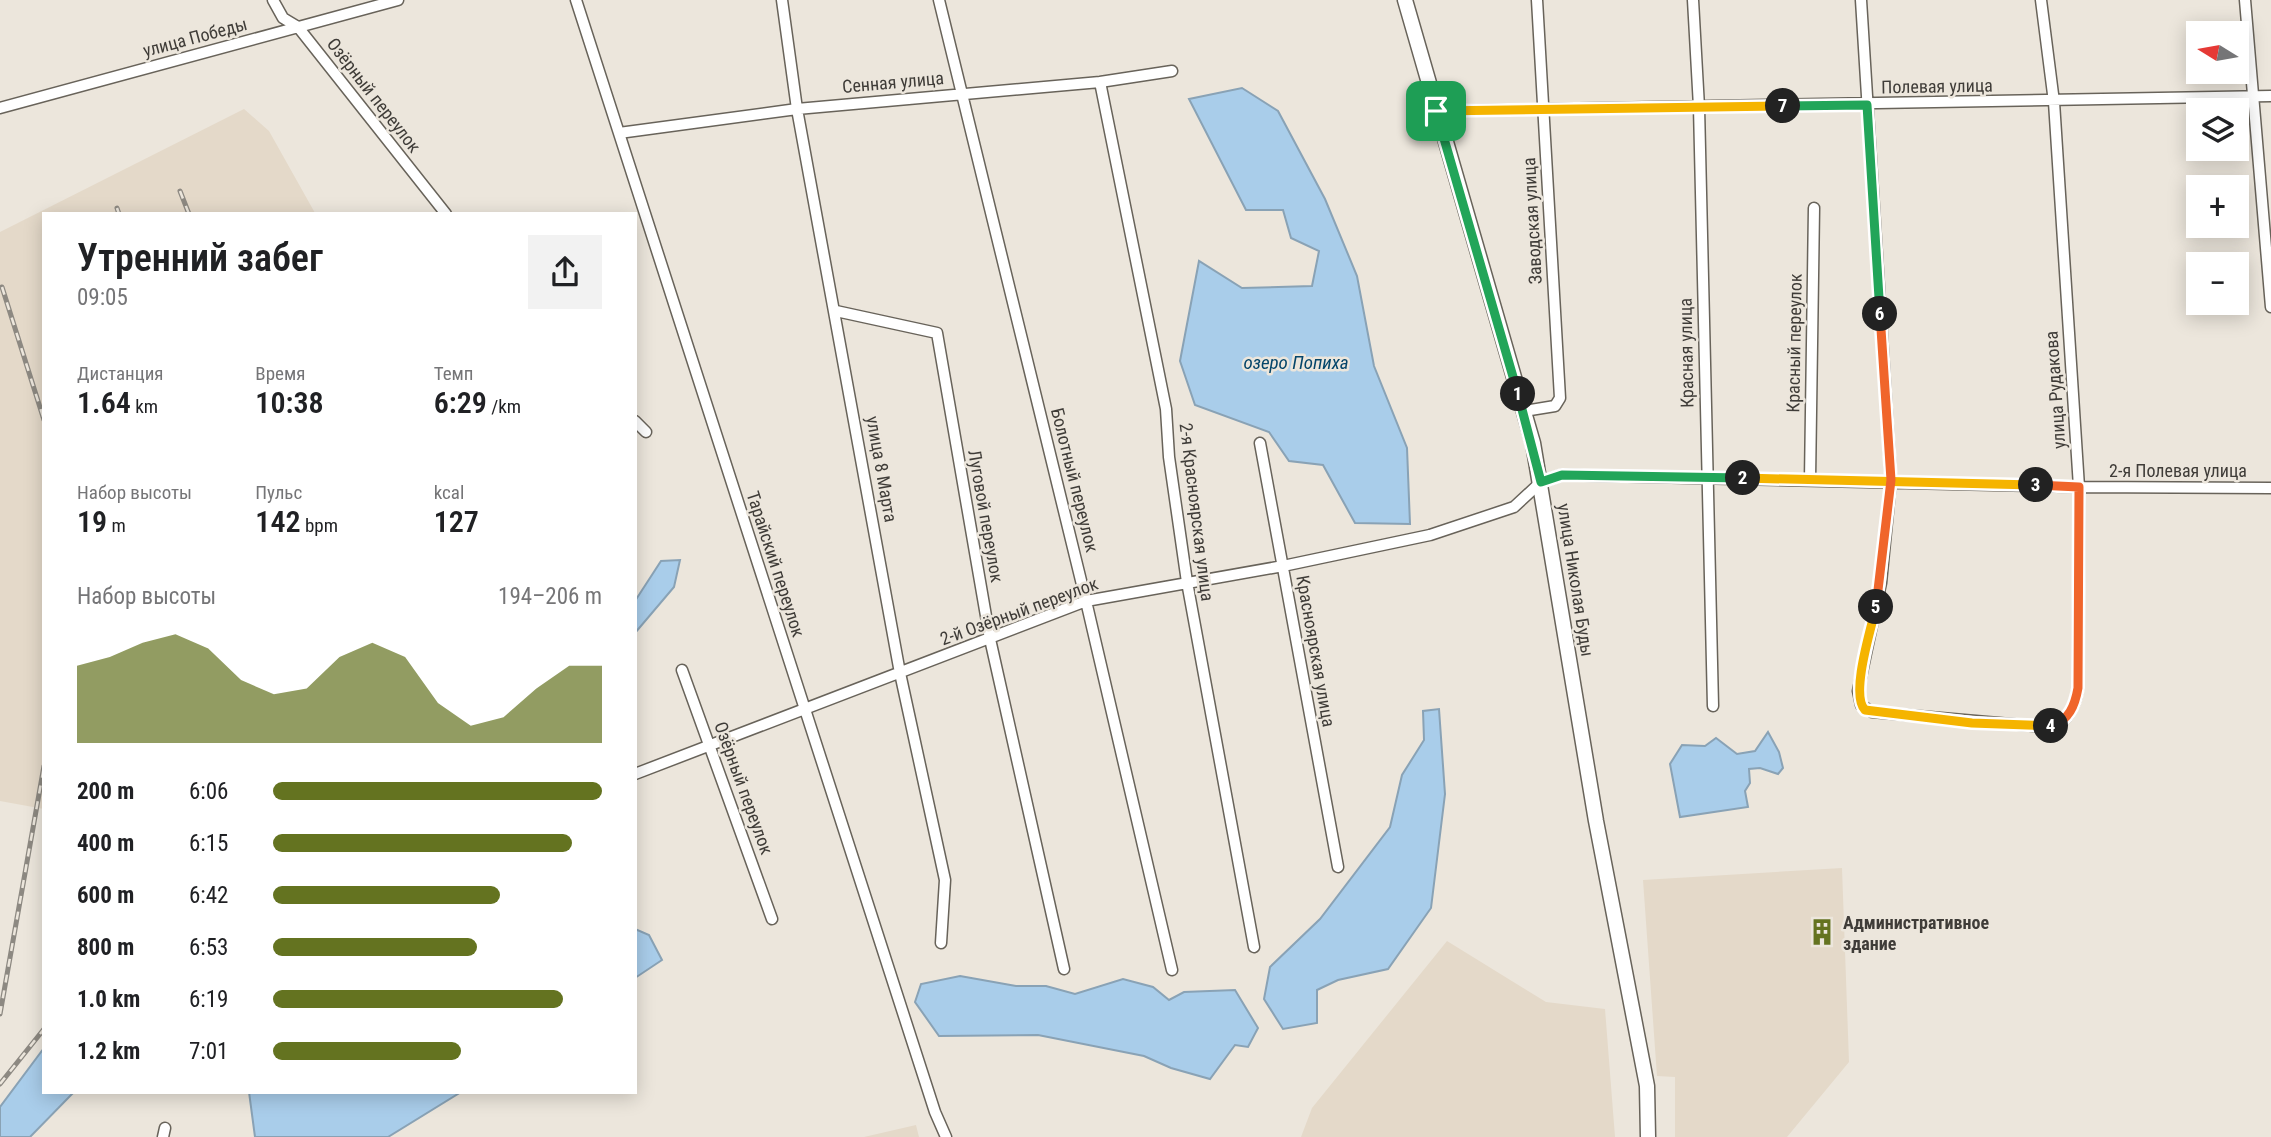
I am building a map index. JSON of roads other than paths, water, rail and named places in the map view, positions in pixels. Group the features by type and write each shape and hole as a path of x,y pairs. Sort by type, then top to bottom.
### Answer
{"street":[{"name":"Озёрный переулок","path":"273,0 284,18 298,27 444,212"},
{"name":"улица Победы","path":"0,108 398,0"},
{"name":"Тарайский переулок","path":"576,0 804,708 946,1137"},
{"name":"улица 8 Марта","path":"782,0 797,108 900,673 944,880 941,943"},
{"name":"Болотный переулок","path":"939,0 1086,601 1172,970"},
{"name":"улица Николая Буды","path":"1405,0 1524,411 1541,482 1596,821 1647,1086 1648,1137"},
{"name":"Заводская улица","path":"1524,411 1555,406 1560,398 1537,0"},
{"name":"Красная улица","path":"1693,0 1699,107 1713,706"},
{"path":"1860,0 1891,480"},
{"name":"улица Рудакова","path":"1891,480 1881,583 1858,691 1861,705 1872,712 2046,727 2064,720 2076,701 2078,688 2079,487 2054,102 2041,0"},
{"path":"2245,0 2271,307"},
{"name":"Сенная улица","path":"619,133 797,108 1100,82 1172,71"},
{"name":"2-я Красноярская улица","path":"1100,82 1166,409 1169,457 1187,582 1254,947"},
{"name":"Полевая улица","path":"1436,111 1542,107 2054,102 2271,96"},
{"name":"Красный переулок","path":"1810,480 1814,208"},
{"name":"Луговой переулок","path":"836,311 937,333 990,639 1064,969"},
{"path":"637,423 646,432"},
{"name":"Красноярская улица","path":"1259,443 1338,867"},
{"name":"2-я Полевая улица","path":"1541,482 1562,475 1891,480 2079,487 2271,488"},
{"name":"2-й Озёрный переулок","path":"637,774 1086,601 1283,566 1430,535 1514,507 1541,482"},
{"name":"Озёрный переулок","path":"682,670 772,919"}],"water":[{"name":"озеро Попиха","path":"1242,88 1278,111 1325,199 1357,276 1374,366 1407,448 1410,524 1355,523 1323,465 1289,461 1269,432 1195,405 1180,361 1199,261 1242,288 1312,286 1319,251 1291,238 1283,210 1246,210 1189,99"},
{"path":"680,560 674,587 637,631 637,598 661,561"},
{"path":"1439,709 1445,794 1431,908 1388,969 1338,980 1317,990 1317,1023 1283,1029 1264,999 1270,967 1320,919 1390,827 1402,775 1424,740 1423,711"},
{"path":"1768,732 1779,752 1783,768 1778,774 1760,768 1749,769 1750,783 1745,791 1748,807 1680,817 1670,764 1682,745 1705,746 1716,738 1737,754 1755,751"},
{"path":"637,930 649,935 662,960 637,977"},
{"path":"960,976 1016,986 1046,986 1075,994 1123,979 1153,987 1169,1000 1184,992 1235,990 1258,1028 1248,1047 1235,1045 1210,1079 1171,1068 1144,1056 1038,1035 939,1036 915,1002 921,984"},
{"path":"42,1051 42,1094 72,1094 30,1137 0,1137 0,1107"},
{"path":"249,1094 458,1094 388,1137 255,1137"}],"railway":[{"path":"180,191 188,212"},
{"path":"117,208 118,212"},
{"path":"2,287 42,414"},
{"path":"0,1014 42,777"},
{"path":"0,1084 42,1032"}],"place":[{"name":"Административное здание","path":"1822,932"}]}
